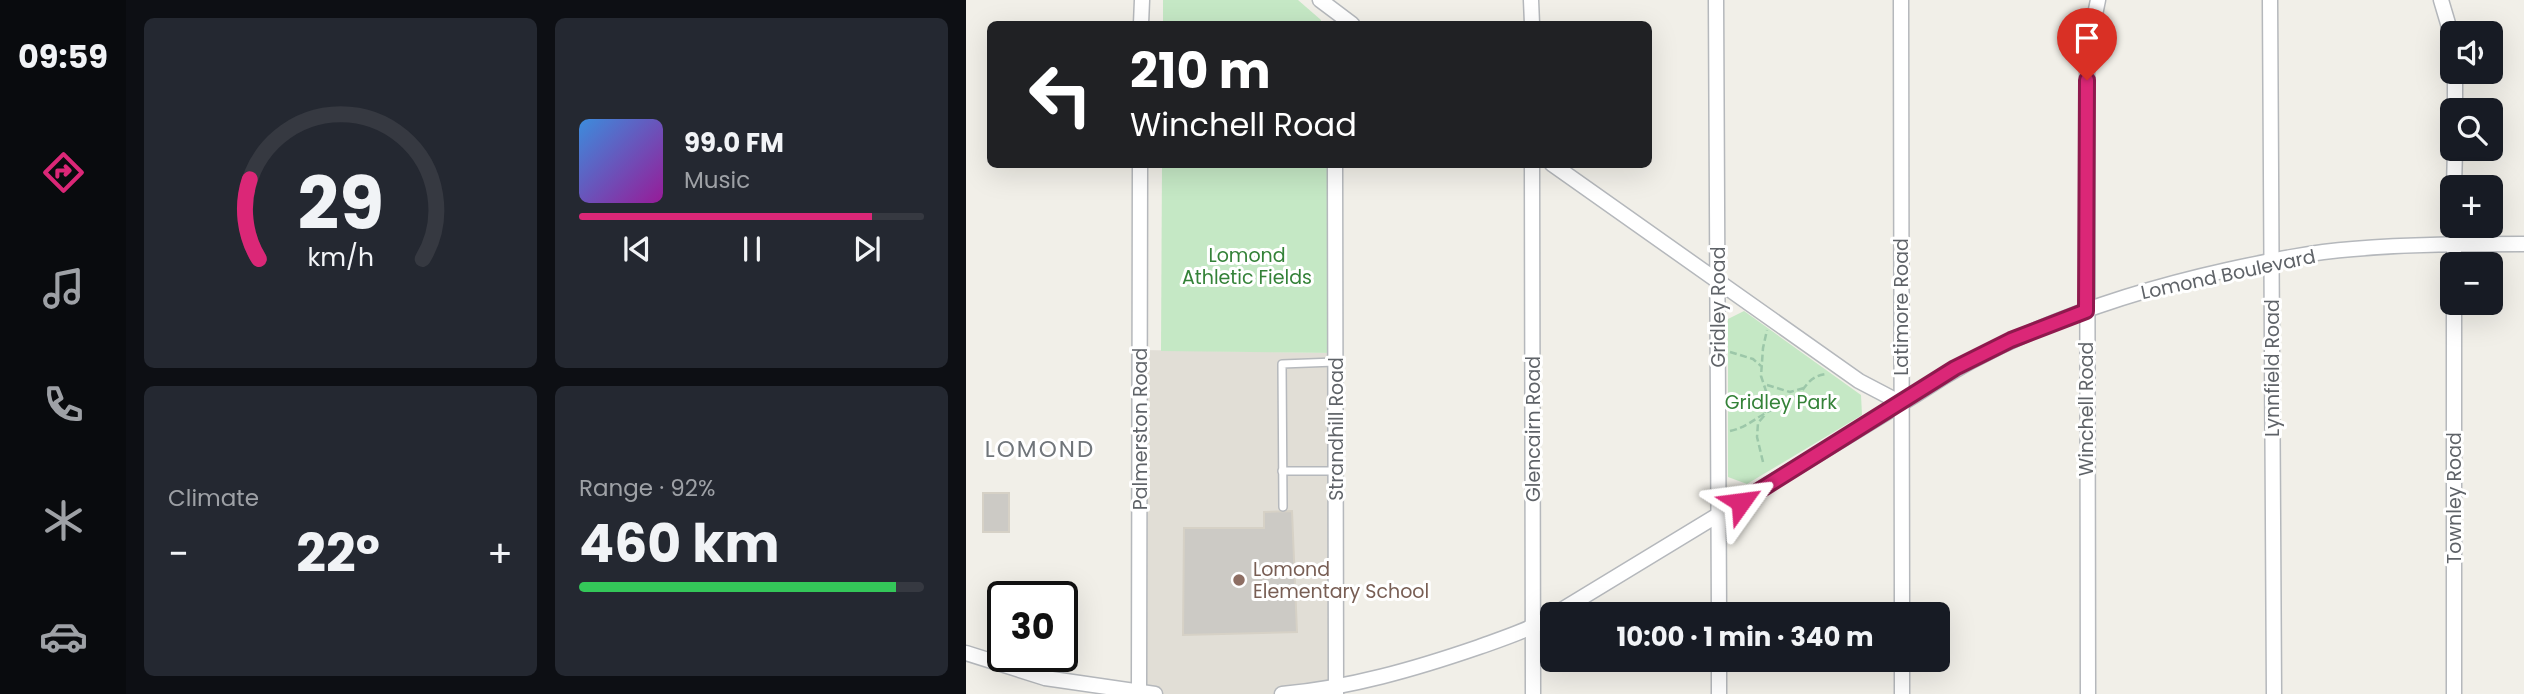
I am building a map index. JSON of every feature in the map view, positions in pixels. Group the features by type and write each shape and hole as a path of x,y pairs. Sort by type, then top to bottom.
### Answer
{"street":[{"path":"1141,21 1142,0"},
{"path":"1320,0 1335,18"},
{"path":"1531,0 1532,21"},
{"name":"Gridley Road","path":"1716,0 1719,602"},
{"name":"Latimore Road","path":"1901,0 1902,602"},
{"name":"Winchell Road","path":"2088,694 2087,53 2098,0"},
{"name":"Lynnfield Road","path":"2270,0 2274,694"},
{"path":"2441,0 2447,21"},
{"name":"Palmerston Road","path":"1139,693 1140,168"},
{"name":"Strandhill Road","path":"1335,168 1336,691"},
{"name":"Glencairn Road","path":"1532,168 1534,694"},
{"path":"1558,168 1859,381 1901,403"},
{"path":"2454,238 2454,252"},
{"name":"Lomond Boulevard","path":"1575,602 1955,368 2011,340 2086,311 2165,284 2272,260 2351,249 2524,244"},
{"name":"Townley Road","path":"2454,315 2454,694"},
{"name":"Lomond Boulevard","path":"1282,694 1336,691 1430,664 1540,623"},
{"path":"966,653 1045,678 1154,694"},
{"path":"1719,672 1719,694"},
{"path":"1902,672 1902,694"}],"lane":[{"path":"1283,508 1282,364 1336,362"},
{"path":"1282,471 1336,471"}],"path":[{"path":"1763,462 1757,437 1758,423 1765,413 1768,397 1761,376 1767,330"},
{"path":"1730,352 1753,359 1761,366"},
{"path":"1730,431 1741,429 1765,413 1786,405 1804,388 1810,378 1828,373"},
{"path":"1765,383 1790,392 1804,388"}],"shaded area":[{"path":"1140,350 1336,353 1336,687 1282,694 1150,694 1139,678"}],"green space":[{"path":"1163,0 1298,0 1321,20 1321,21 1163,21"},
{"name":"Lomond Athletic Fields","path":"1162,168 1327,168 1336,353 1161,351"},
{"name":"Gridley Park","path":"1744,311 1861,395 1862,415 1747,484 1728,477 1728,319"}],"building":[{"path":"983,493 1009,493 1009,532 983,532"},
{"name":"Lomond Elementary School","path":"1292,511 1297,632 1183,635 1184,528 1264,528 1264,512"}],"place":[{"name":"Lomond Elementary School","path":"1239,580"}],"district":[{"name":"LOMOND","path":"1040,449"}],"route":[{"path":"1741,502 1955,368 2011,340 2086,311 2087,80"}]}
